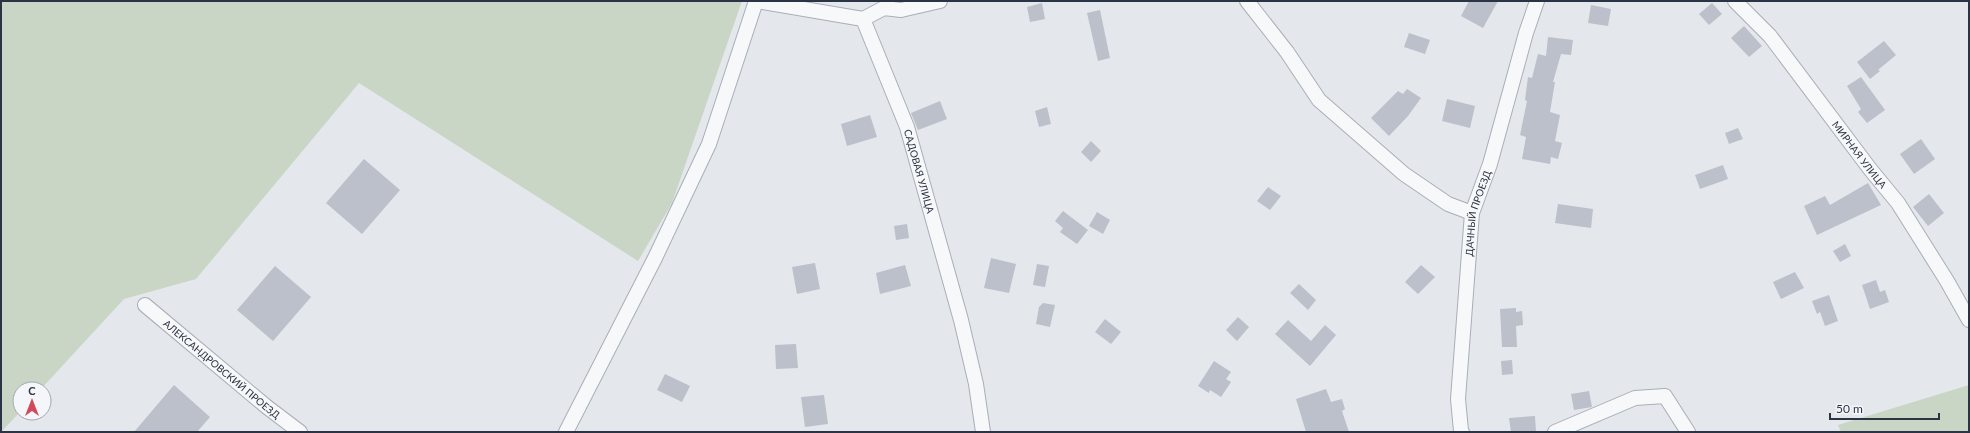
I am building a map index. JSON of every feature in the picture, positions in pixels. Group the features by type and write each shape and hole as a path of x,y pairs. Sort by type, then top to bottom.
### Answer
{"street":[{"path":"566,432 655,258 709,144 756,1 862,19 885,4 901,10 940,1"},
{"path":"1247,1 1287,52 1319,100 1404,174 1448,204 1472,214"},
{"name":"ДАЧНЫЙ ПРОЕЗД","path":"1462,432 1458,399 1472,214 1490,164 1524,40 1537,1"},
{"name":"МИРНАЯ УЛИЦА","path":"1735,1 1770,36 1870,169 1898,203 1947,280 1969,320"},
{"name":"САДОВАЯ УЛИЦА","path":"862,19 907,127 961,320 976,384 983,432"},
{"name":"АЛЕКСАНДРОВСКИЙ ПРОЕЗД","path":"145,305 267,407 300,432"},
{"path":"1555,432 1635,398 1665,396 1688,432"}],"green space":[{"path":"1,1 742,1 672,203 638,261 359,83 196,279 124,299 48,381 12,381 12,420 1,432"},
{"path":"1969,385 1969,432 1841,432 1838,425"}],"building":[{"path":"1469,1 1498,1 1483,28 1461,16"},
{"path":"1042,3 1045,19 1030,22 1027,7"},
{"path":"1712,3 1722,14 1709,25 1699,14"},
{"path":"1591,5 1611,9 1608,26 1588,23"},
{"path":"1100,10 1110,58 1098,61 1087,13"},
{"path":"1744,26 1762,46 1749,57 1731,38"},
{"path":"1409,33 1430,40 1425,54 1404,47"},
{"path":"1548,37 1573,40 1571,55 1561,54 1553,82 1555,82 1550,112 1560,115 1555,141 1562,143 1558,159 1551,157 1550,164 1522,159 1526,137 1520,135 1527,101 1525,100 1528,77 1532,78 1538,54 1546,56"},
{"path":"1884,41 1896,55 1870,79 1857,62"},
{"path":"1861,77 1885,110 1867,123 1858,112 1861,109 1847,86"},
{"path":"1407,89 1421,98 1408,116 1389,136 1371,118 1398,91 1403,94"},
{"path":"1447,99 1475,106 1470,128 1442,121"},
{"path":"940,101 947,119 918,130 911,113"},
{"path":"1047,107 1051,124 1039,127 1035,111"},
{"path":"870,115 877,137 847,146 841,124"},
{"path":"1738,128 1743,139 1729,144 1725,133"},
{"path":"1921,139 1935,159 1914,174 1900,154"},
{"path":"1091,141 1101,151 1091,162 1081,152"},
{"path":"364,159 400,190 362,234 326,203"},
{"path":"1723,165 1728,179 1700,189 1695,175"},
{"path":"1868,183 1881,205 1817,235 1804,206 1825,196 1830,205"},
{"path":"1268,187 1281,196 1270,210 1257,201"},
{"path":"1929,194 1944,213 1928,226 1913,207"},
{"path":"1558,204 1593,209 1591,228 1555,223"},
{"path":"1063,211 1088,230 1077,244 1060,232 1063,228 1055,221"},
{"path":"1097,212 1110,220 1103,234 1089,226"},
{"path":"907,224 909,238 896,240 894,226"},
{"path":"1845,244 1851,256 1840,262 1833,251"},
{"path":"991,258 1016,264 1009,293 984,288"},
{"path":"815,263 820,289 797,294 792,267"},
{"path":"1037,264 1049,266 1045,287 1033,285"},
{"path":"905,265 911,286 880,294 876,273"},
{"path":"1421,265 1435,277 1418,294 1405,282"},
{"path":"275,266 311,297 273,341 237,310"},
{"path":"1795,272 1804,288 1781,299 1773,282"},
{"path":"1876,280 1880,292 1885,290 1889,302 1870,309 1862,285"},
{"path":"1299,284 1316,300 1308,310 1290,293"},
{"path":"1829,295 1838,321 1825,326 1820,312 1817,314 1812,301"},
{"path":"1043,303 1055,305 1050,327 1036,324 1039,307"},
{"path":"1516,308 1516,312 1522,311 1523,325 1516,326 1517,347 1502,347 1500,309"},
{"path":"1238,317 1249,327 1237,341 1226,330"},
{"path":"1105,319 1121,332 1111,344 1095,332"},
{"path":"1288,320 1311,341 1325,325 1336,335 1310,366 1275,334"},
{"path":"796,344 798,368 776,369 775,345"},
{"path":"1512,360 1513,374 1502,375 1501,361"},
{"path":"1214,361 1231,372 1226,379 1231,382 1221,397 1210,390 1209,393 1198,386"},
{"path":"665,374 690,386 682,402 657,390"},
{"path":"174,385 210,417 197,432 134,432"},
{"path":"1326,389 1331,402 1342,399 1345,409 1342,411 1349,432 1306,432 1296,399"},
{"path":"1589,391 1592,407 1574,410 1571,394"},
{"path":"824,395 828,424 805,427 801,397"},
{"path":"1535,416 1536,432 1511,432 1509,418"}]}
